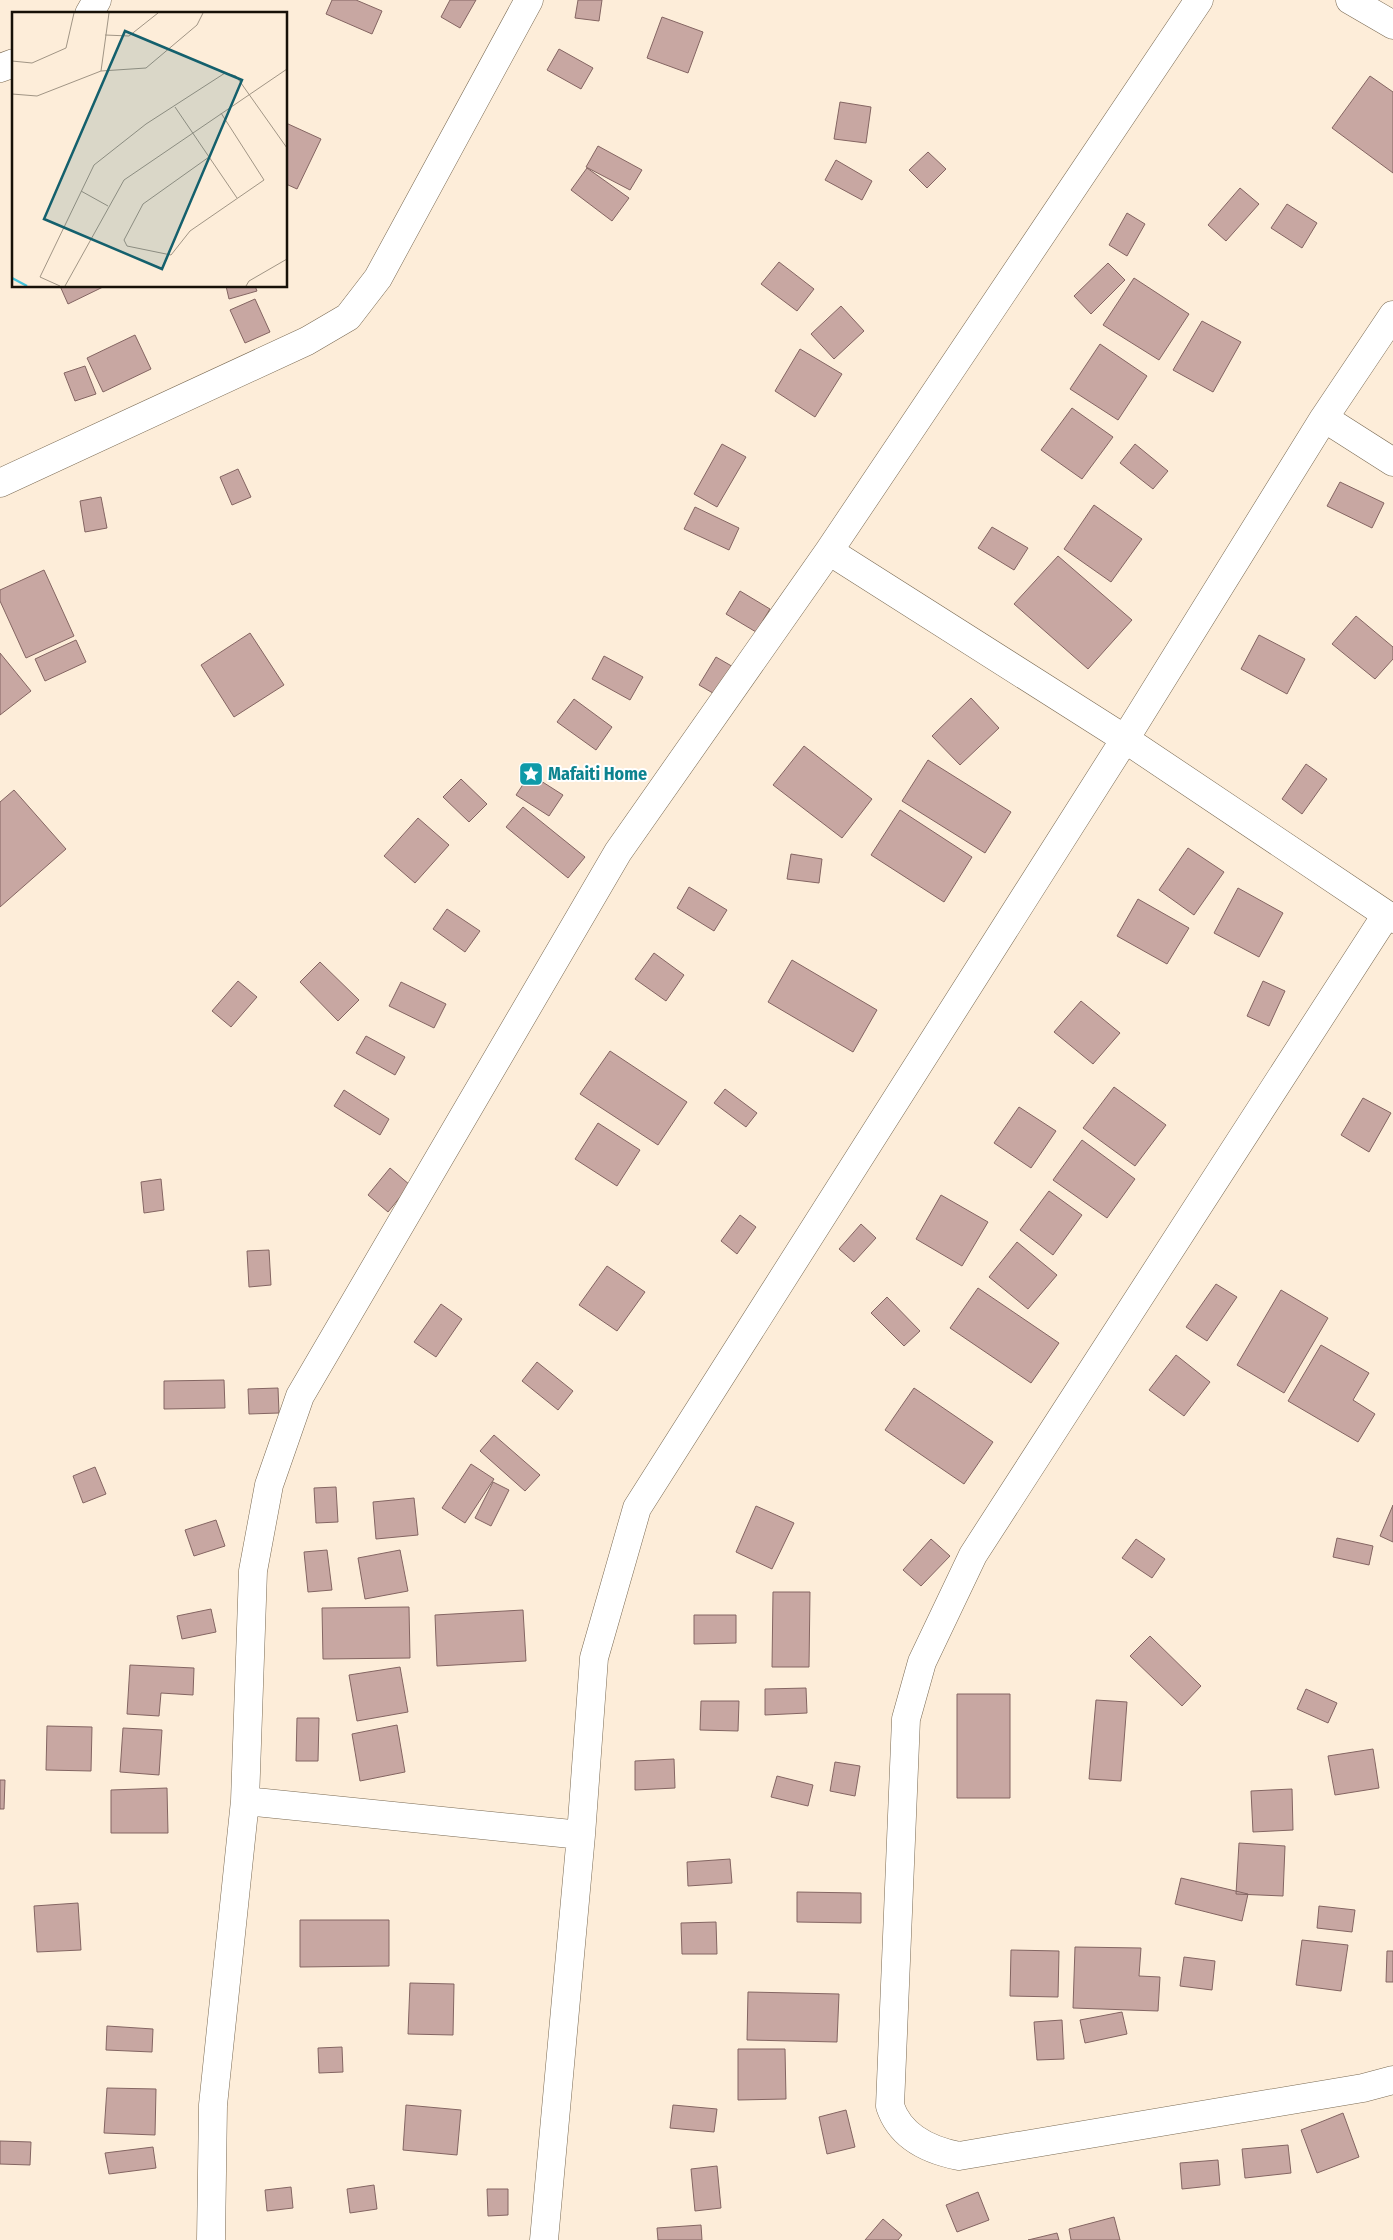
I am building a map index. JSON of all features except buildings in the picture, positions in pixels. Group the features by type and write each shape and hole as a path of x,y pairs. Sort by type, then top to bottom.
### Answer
{"street":[{"path":"90,12 97,0"},
{"path":"0,483 307,341 348,317 378,278 529,0"},
{"path":"211,2240 213,2105 245,1801 253,1571 270,1485 300,1396 618,852 829,551 1200,0"},
{"path":"1350,0 1393,25"},
{"path":"0,68 12,64"},
{"path":"544,2240 581,1835 594,1658 638,1508 1125,739 1324,418 1393,315"},
{"path":"1324,418 1393,462"},
{"path":"829,551 1125,739 1389,917 973,1555 922,1662 906,1718 890,2106 898,2124 906,2134 929,2147 959,2156 1364,2088 1393,2080"},
{"path":"245,1801 581,1835"}],"place":[{"name":"Mafaiti Home","path":"531,774"}]}
